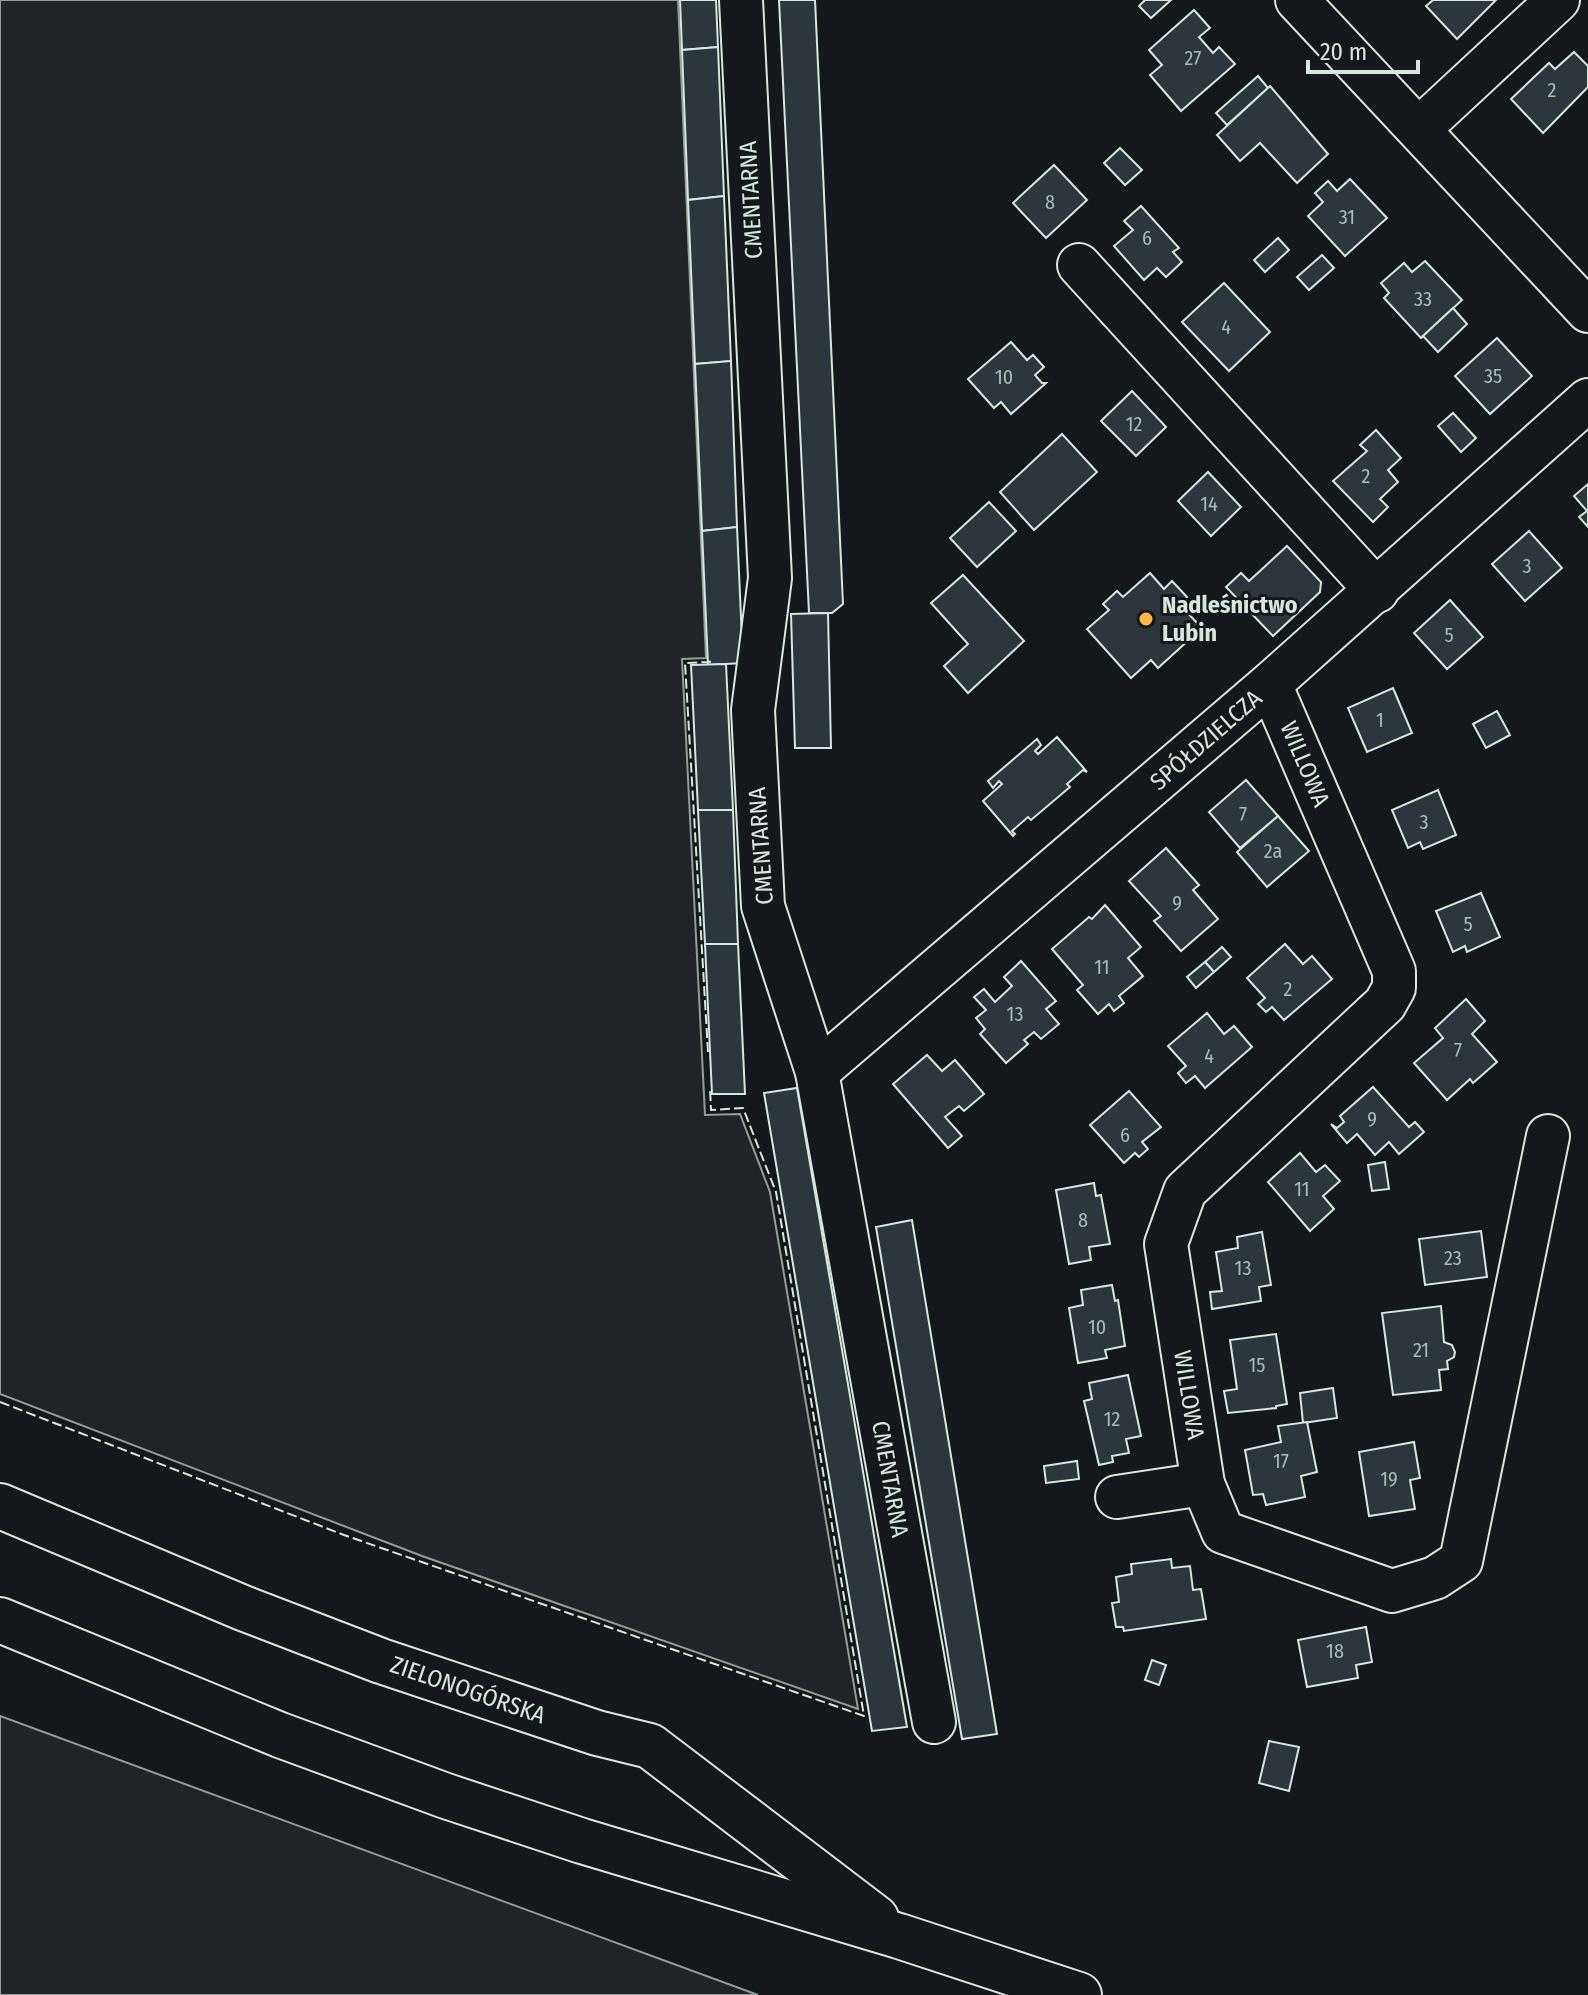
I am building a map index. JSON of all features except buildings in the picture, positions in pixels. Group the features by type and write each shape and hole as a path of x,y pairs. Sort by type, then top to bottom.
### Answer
{"main road":[{"name":"ZIELONOGÓRSKA","path":"0,1506 243,1608 381,1661 583,1728 650,1746 899,1936"},
{"name":"ZIELONOGÓRSKA","path":"0,1620 280,1735 423,1788 582,1841 899,1936 1079,1995"}],"street":[{"name":"CMENTARNA","path":"741,0 770,578 753,710 763,906 817,1072 934,1722"},
{"path":"1297,0 1588,311"},
{"path":"1419,129 1558,0"},
{"path":"1079,265 1377,591"},
{"name":"SPÓŁDZIELCZA","path":"817,1072 1377,591 1588,400"},
{"name":"WILLOWA","path":"1270,684 1394,971 1394,988 1385,1004 1185,1191 1166,1244 1203,1484 1223,1532 1392,1591 1435,1578 1461,1561 1548,1136"},
{"path":"1117,1497 1203,1484"}],"shaded area":[{"path":"0,0 678,0 706,658 682,659 705,1115 740,1114 770,1192 858,1709 422,1556 0,1394"},
{"path":"0,1716 758,1995 0,1995"}],"fence":[{"path":"708,1052 685,663 710,662 709,659"},
{"path":"0,1402 344,1535 864,1716 776,1192 743,1108 711,1110 710,1088"}],"place":[{"name":"Nadleśnictwo Lubin","path":"1146,619"}]}
